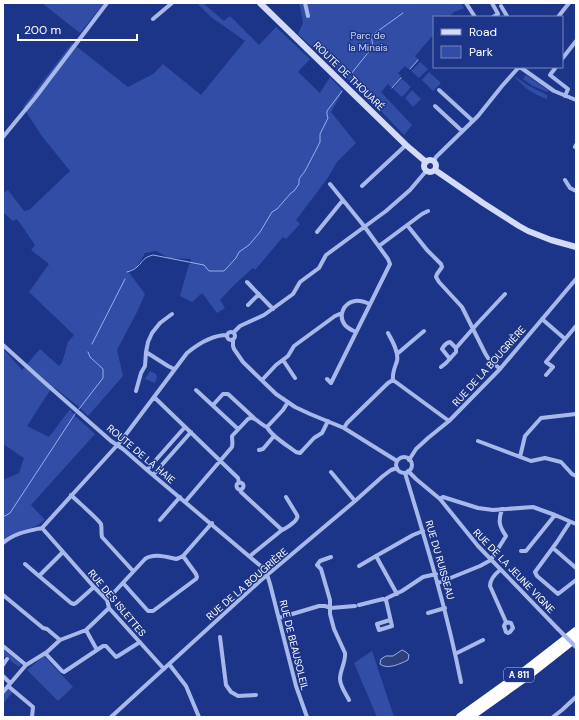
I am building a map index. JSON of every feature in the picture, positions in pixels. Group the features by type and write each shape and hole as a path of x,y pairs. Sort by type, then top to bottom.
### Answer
{"highway":[{"name":"A 811","path":"460,717 521,674 576,631"},
{"name":"A 811","path":"470,717 529,675 576,638"}],"street":[{"path":"3,137 35,98 107,3"},
{"path":"153,19 172,3"},
{"name":"ROUTE DE THOUARÉ","path":"260,3 406,145 426,162"},
{"path":"305,3 308,16"},
{"path":"466,3 474,16"},
{"path":"492,3 498,14"},
{"path":"559,16 569,3"},
{"path":"501,6 507,16"},
{"path":"494,16 504,11"},
{"path":"563,58 576,41"},
{"path":"435,170 436,166 434,161 436,157 473,121 518,68"},
{"path":"520,68 544,84 565,96 576,100"},
{"path":"555,68 550,75 568,89 565,96"},
{"path":"439,90 473,121"},
{"path":"435,106 462,131"},
{"path":"362,186 406,145"},
{"path":"434,161 431,160 426,162 424,166 427,170 432,172 435,170 519,226 551,240 576,247"},
{"path":"3,543 11,536 42,528 117,445 186,353 219,335 234,332 240,326 264,315 294,294 300,282 319,268 326,255 385,212 410,190 427,170"},
{"path":"565,180 570,188 576,192"},
{"path":"327,379 331,383 390,265 379,246 330,184"},
{"path":"317,232 343,200"},
{"path":"379,246 428,211"},
{"path":"407,225 427,250 441,264 442,266 436,277 438,282 462,307 488,358 500,369"},
{"name":"RUE DE LA BOUGRIÈRE","path":"409,460 416,449 449,421 500,369 576,279"},
{"path":"247,282 273,309"},
{"path":"248,305 259,294"},
{"path":"441,367 450,359 456,352 456,348 505,294"},
{"path":"356,332 346,326 343,321 342,313 345,307 349,303 360,300 370,304"},
{"path":"262,380 276,365 288,356 294,346 335,316 342,313"},
{"path":"136,391 141,373 145,366 148,342 152,333 160,323 172,314"},
{"path":"542,319 565,339"},
{"path":"546,376 553,367 546,362 576,326"},
{"path":"397,354 424,331"},
{"path":"234,332 236,336 233,346 237,354 243,362 276,394 310,414 344,428 397,461"},
{"path":"388,333 398,359 392,376 393,380"},
{"path":"227,334 229,339 234,339"},
{"path":"450,359 442,349 443,346 450,342 456,348"},
{"name":"ROUTE DE LA HAIE","path":"3,345 72,407 265,569 268,576"},
{"path":"146,352 174,369"},
{"path":"282,360 295,378"},
{"path":"393,380 449,421"},
{"path":"344,428 347,423 393,380"},
{"path":"196,390 238,429"},
{"path":"213,405 223,394 228,394 263,426 267,427 274,436 296,452 302,451 314,438 322,433 328,421"},
{"path":"154,397 238,478 239,483 237,484 237,489 240,490 282,530"},
{"path":"267,427 283,410 288,402"},
{"path":"520,457 525,436 541,418 576,414"},
{"path":"185,502 232,447 232,436 250,418 254,418"},
{"path":"147,470 185,427"},
{"path":"153,475 191,432"},
{"path":"259,450 263,449 274,436"},
{"path":"478,441 531,461 545,458 561,462 572,474 576,476"},
{"path":"400,458 407,458 411,462 407,472 400,471 397,468 397,461 400,458"},
{"name":"RUE DE LA BOUGRIÈRE","path":"111,717 268,576 383,476 391,470 397,468"},
{"path":"330,472 355,501"},
{"name":"RUE DE LA JEUNE VIGNE","path":"407,472 440,499 472,540 490,560 576,647"},
{"name":"RUE DU RUISSEAU","path":"407,472 445,608 461,682"},
{"path":"71,495 99,521 102,537 134,571"},
{"path":"160,520 180,497"},
{"path":"250,556 297,520 297,515 286,497"},
{"path":"440,499 443,497 478,508 493,510 533,507 576,524"},
{"path":"438,583 480,566 490,560 506,536 501,528 499,519 502,509"},
{"path":"521,551 526,551 555,515"},
{"path":"570,522 535,572 537,576 558,594 576,580"},
{"path":"107,600 149,556 176,559 183,556 212,523"},
{"name":"RUE DES ISLETTES","path":"42,528 107,600 109,608 164,669"},
{"path":"359,566 413,534 423,532"},
{"path":"553,548 576,568"},
{"path":"39,576 64,552"},
{"path":"123,583 148,611 153,612 196,579 196,574 183,556"},
{"path":"376,556 397,594"},
{"path":"331,558 320,561 317,565 321,569 330,600 329,607 334,629 345,657 339,680 349,700"},
{"path":"25,564 71,603 76,603 94,587"},
{"path":"500,570 492,578 490,586 506,622"},
{"path":"279,618 319,606 345,608 383,599 386,600 423,577 436,574"},
{"name":"RUE DE BEAUSOLEIL","path":"268,576 297,690 307,717"},
{"path":"3,595 60,640"},
{"path":"386,600 390,620"},
{"path":"3,692 26,665 45,653 60,640 86,630 109,608"},
{"path":"428,613 445,608"},
{"path":"86,630 97,650"},
{"path":"220,637 226,685 231,692 238,696 256,695"},
{"path":"456,654 483,640"},
{"path":"45,653 64,672 103,646 106,646 116,657 140,642"},
{"path":"3,646 26,665"},
{"path":"3,665 7,659"},
{"path":"169,664 186,686 199,717"},
{"path":"3,676 9,684 33,707 32,717"},
{"path":"553,717 576,696"}],"green space":[{"path":"42,3 104,3 80,33"},
{"path":"197,3 203,3 224,21 230,16 259,45 276,27 310,59 298,72 320,93 330,77 343,91 331,112 356,143 337,162 327,179 296,220 300,224 286,239 283,237 255,270 253,268 220,300 225,308 217,313 202,293 192,302 180,296 189,264 191,264 191,259 169,258 156,251 145,253 137,267 128,271 145,294 117,350 123,376 88,416 54,387 49,392 27,426 49,437 70,409 76,417 95,434 31,505 45,520 36,526 10,535 3,541 3,480 19,473 24,458 3,444 3,349 22,370 40,349 59,366 62,363 68,342 74,335 29,292 49,264 31,250 35,245 17,219 13,221 3,212 3,193 8,190 24,211 29,210 70,171 41,135 23,107 72,43 128,87 153,74 163,64 201,95 245,41 211,17"},
{"name":"Parc de la Minais","path":"298,3 461,3 464,8 454,12 450,16 433,16 433,35 415,56 419,60 410,70 405,66 398,73 402,78 392,88 388,84 381,92 412,125 404,135 352,83 298,34 303,23 300,6"},
{"path":"420,62 428,69 419,78 411,71"},
{"path":"429,72 441,83 433,91 422,80"},
{"path":"526,75 549,91 547,92 533,86 523,79"},
{"path":"515,77 547,95 547,99 529,90"},
{"path":"402,79 411,87 402,97 393,89"},
{"path":"412,90 421,99 413,107 405,98"},
{"path":"150,371 156,374 157,377 155,383 145,379"},
{"path":"3,649 21,664 19,667 3,655"},
{"path":"372,651 394,717 377,717 354,663"},
{"path":"44,656 73,687 58,701 27,670"},
{"path":"8,689 13,692 3,703 3,694"}],"shaded area":[{"path":"402,650 409,655 408,660 397,665 390,666 383,666 380,664 381,659 386,656 393,656"}],"waterway":[{"path":"368,53 372,45 371,36 403,13"},
{"path":"351,74 367,54"},
{"path":"410,69 418,60"},
{"path":"392,88 401,78"},
{"path":"127,272 135,269 145,259 153,255 204,265 209,271 224,271 236,258 239,252 249,245 260,232 272,212 277,209 299,184 299,179 305,171 320,142 320,134 328,118 327,111 342,91"},
{"path":"92,344 125,279"},
{"path":"79,409 103,378 103,369 90,357 88,352"},
{"path":"3,517 10,513 75,414"}]}
